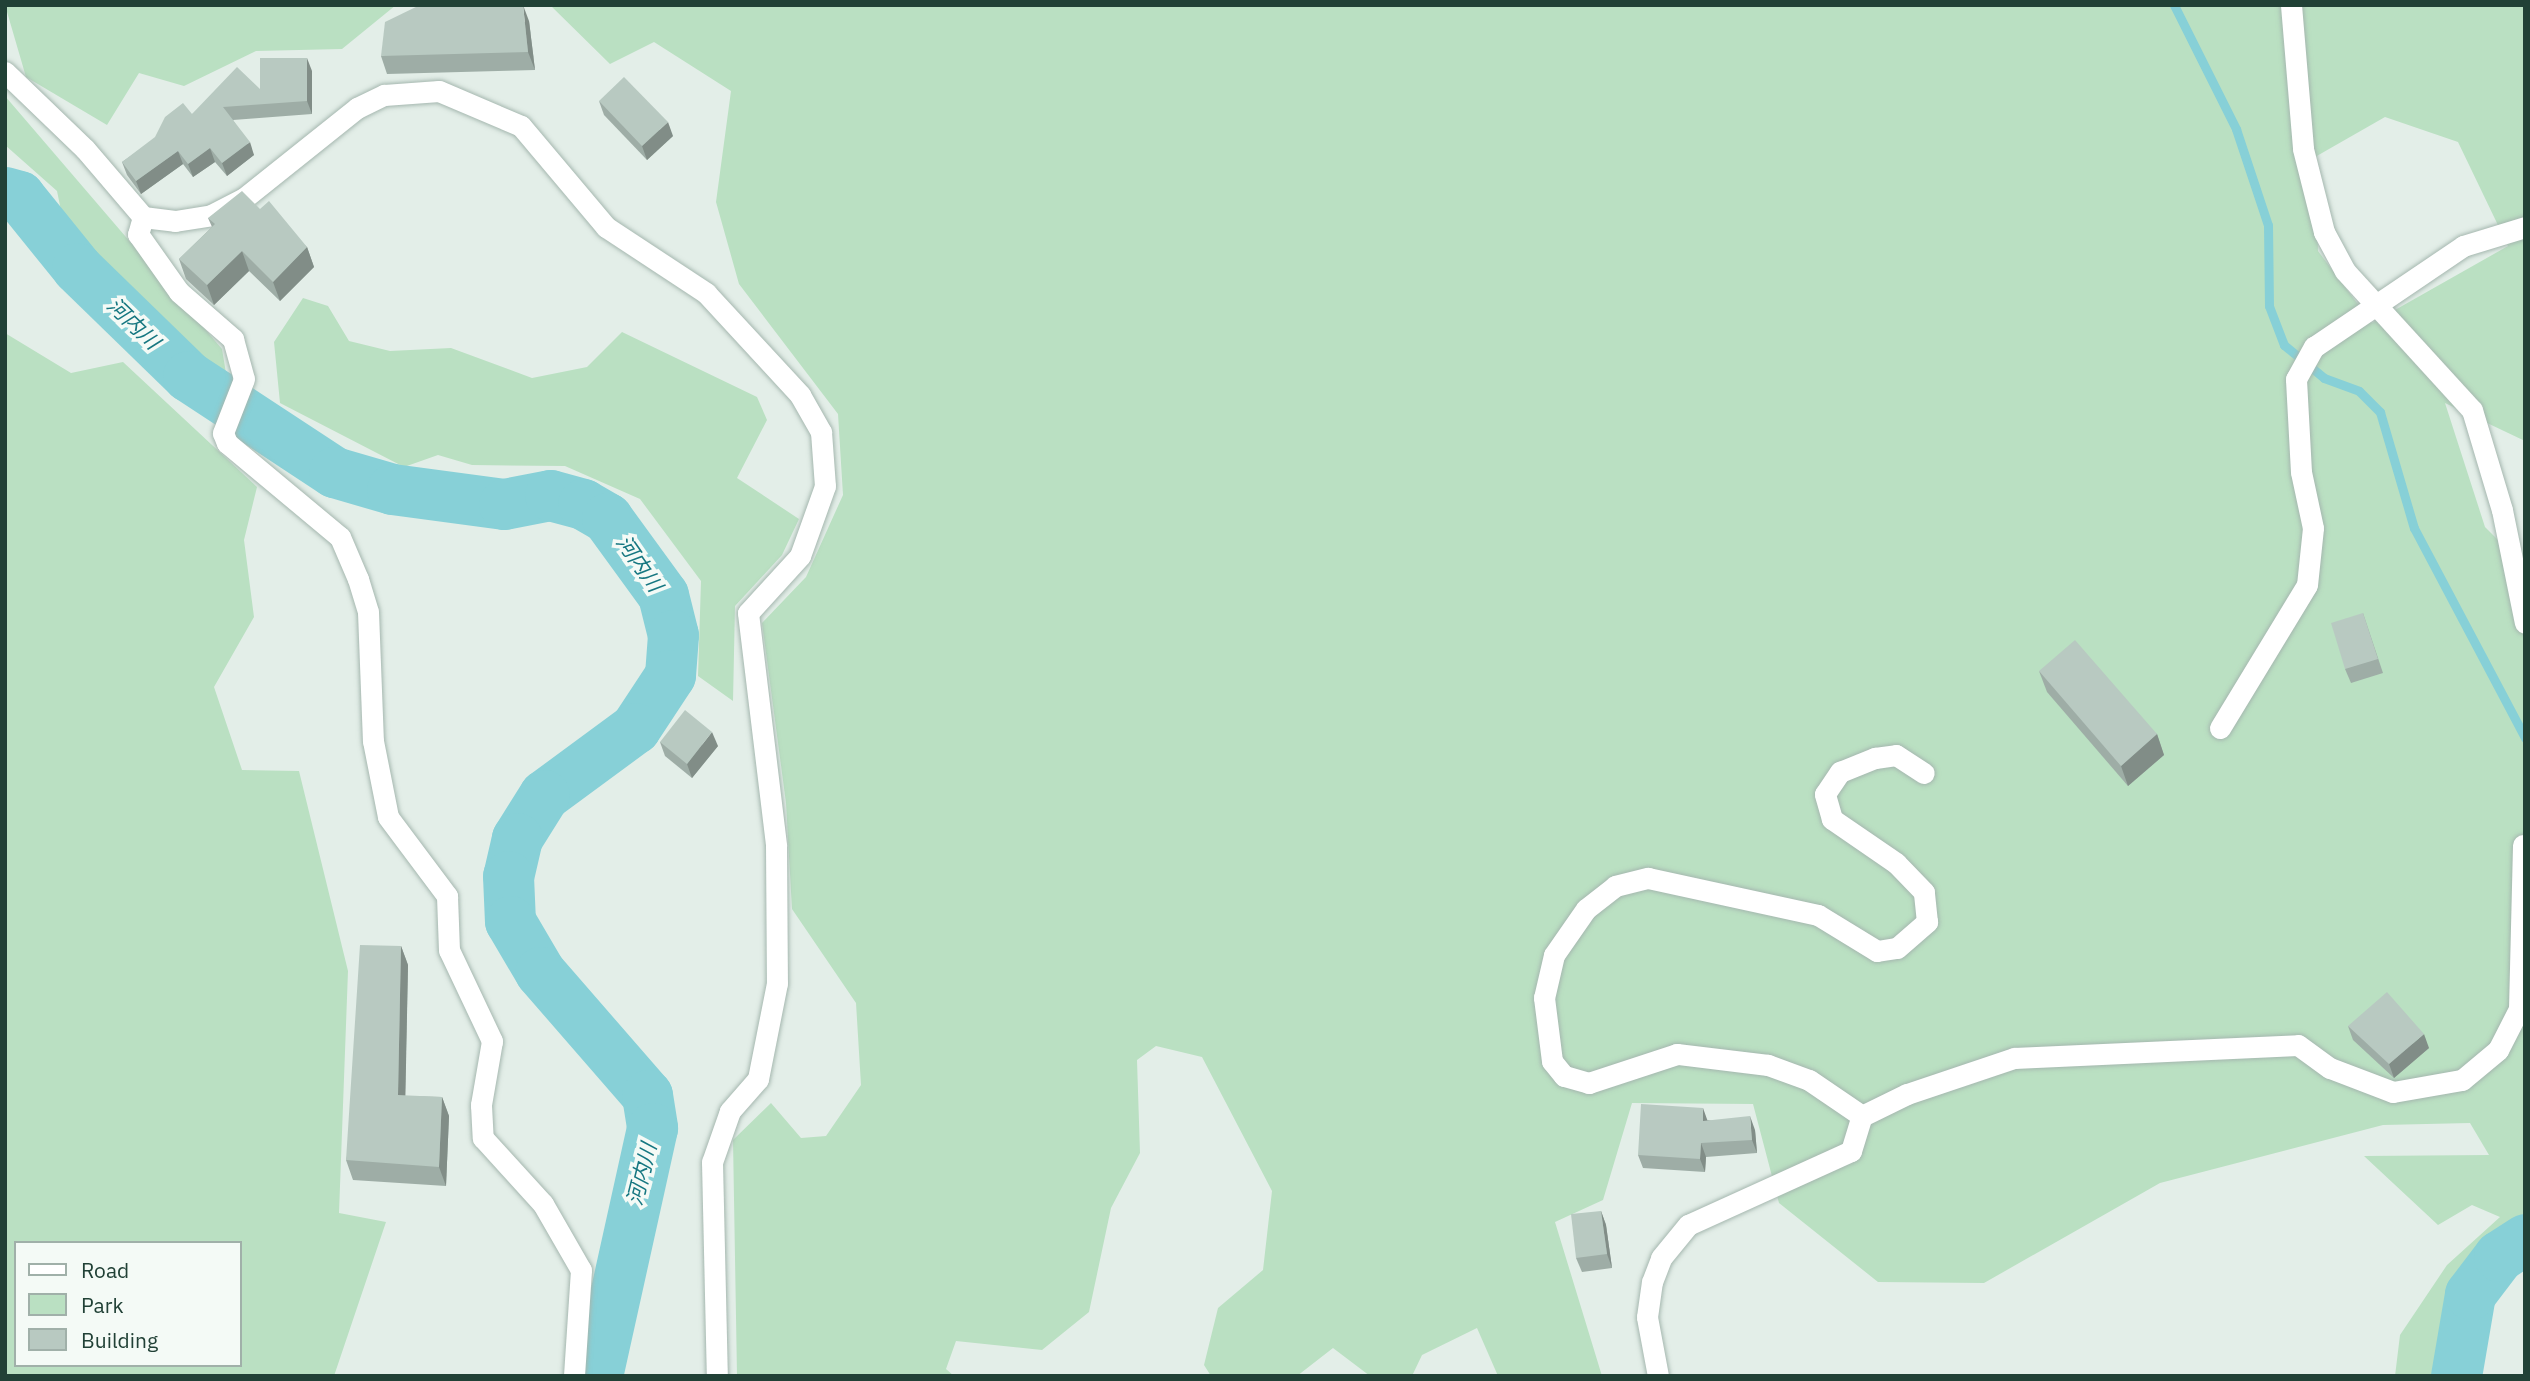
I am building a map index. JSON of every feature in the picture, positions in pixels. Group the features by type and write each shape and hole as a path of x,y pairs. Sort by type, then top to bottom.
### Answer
{"street":[{"path":"2291,5 2303,149 2324,232 2345,271 2472,410 2525,623"},
{"path":"5,72 85,149 143,217"},
{"path":"143,217 211,215 243,199 357,108 384,95 439,91 521,126 606,227 706,293 800,395 821,432 825,486 800,556 748,613 776,846 777,983 758,1079 730,1111 712,1162 717,1376"},
{"path":"143,217 138,234 179,292 233,339 244,379 223,433 227,443 340,537 358,579 369,612 373,741 388,817 447,896 449,950 492,1041 481,1105 483,1138 543,1204 581,1270 574,1376"},
{"path":"2220,728 2307,585 2314,528 2301,472 2296,379 2314,347 2372,303 2463,246 2525,227"},
{"path":"1862,1116 1809,1080 1768,1065 1677,1054 1589,1083 1564,1076 1552,1061 1544,998 1554,955 1586,909 1615,886 1647,878 1818,915 1877,951 1897,948 1927,922 1924,892 1896,863 1832,819 1825,794 1840,772 1875,758 1896,755 1924,773"},
{"path":"1862,1116 2014,1058 2298,1045 2330,1068 2393,1092 2462,1080 2498,1050 2519,1009 2523,845"},
{"path":"1658,1376 1647,1317 1661,1258 1688,1225 1851,1151 1862,1116"}],"green space":[{"path":"5,5 396,5 342,49 256,51 184,86 139,73 107,125 26,77"},
{"path":"550,5 2525,5 2525,441 2445,403 2485,527 2525,567 2525,1233 2462,1277 2432,1376 2395,1376 2400,1335 2447,1265 2500,1217 2472,1205 2438,1225 2364,1156 2489,1155 2470,1123 2383,1125 2160,1183 1984,1283 1878,1282 1779,1203 1753,1104 1632,1103 1603,1200 1555,1222 1602,1376 1498,1376 1477,1328 1422,1355 1412,1376 1370,1376 1333,1348 1297,1376 1211,1376 1204,1365 1218,1308 1263,1270 1272,1191 1202,1057 1156,1046 1137,1060 1140,1153 1111,1208 1089,1312 1042,1350 956,1341 946,1369 954,1376 737,1376 733,1140 771,1103 801,1138 826,1136 861,1085 856,1003 792,909 786,803 762,623 806,577 843,495 838,414 739,284 716,202 731,91 654,42 610,64","holes":["2385,117 2458,142 2508,246 2372,323 2318,251 2315,157"]},
{"path":"5,96 222,349 226,373 181,354 67,240 57,191 5,145"},
{"path":"303,298 328,306 349,341 390,351 451,348 532,378 587,367 622,332 757,397 767,420 737,478 799,519 782,555 735,606 733,701 698,676 701,581 640,499 565,466 472,465 438,455 404,467 280,403 274,342"},
{"path":"5,333 71,373 123,362 257,487 244,540 254,617 214,687 242,770 299,771 348,971 339,1213 386,1222 334,1376 5,1376"}],"building":[{"path":"420,5 523,5 528,52 381,56 385,22"},
{"path":"260,58 307,58 307,101 223,107 250,142 222,163 210,148 188,164 178,151 136,181 122,162 155,137 165,117 183,103 192,114 237,67 260,89"},
{"path":"624,77 668,122 642,146 599,101"},
{"path":"242,191 260,209 269,201 307,247 273,282 242,251 207,285 179,259 215,224 208,218"},
{"path":"2363,613 2378,659 2345,669 2331,623"},
{"path":"2075,640 2157,734 2121,766 2039,671"},
{"path":"685,710 712,732 687,764 660,742"},
{"path":"360,945 401,946 398,1095 442,1097 439,1167 346,1160"},
{"path":"2387,992 2424,1034 2389,1064 2348,1026"},
{"path":"1641,1104 1703,1108 1703,1121 1750,1116 1752,1140 1701,1143 1700,1159 1638,1155"},
{"path":"1601,1211 1607,1254 1576,1258 1571,1214"}],"waterway":[{"path":"2174,5 2236,129 2268,225 2269,306 2284,345 2324,378 2359,391 2380,412 2414,528 2525,738"},
{"name":"河内川","path":"5,192 19,196 77,268 188,376 334,472 392,489 504,504 550,495 583,504 607,518 663,595 673,635 670,675 635,728 544,795 517,838 508,876 510,921 540,972 647,1095 652,1128 597,1376"},
{"path":"2456,1376 2470,1294 2499,1256 2525,1239"}]}
